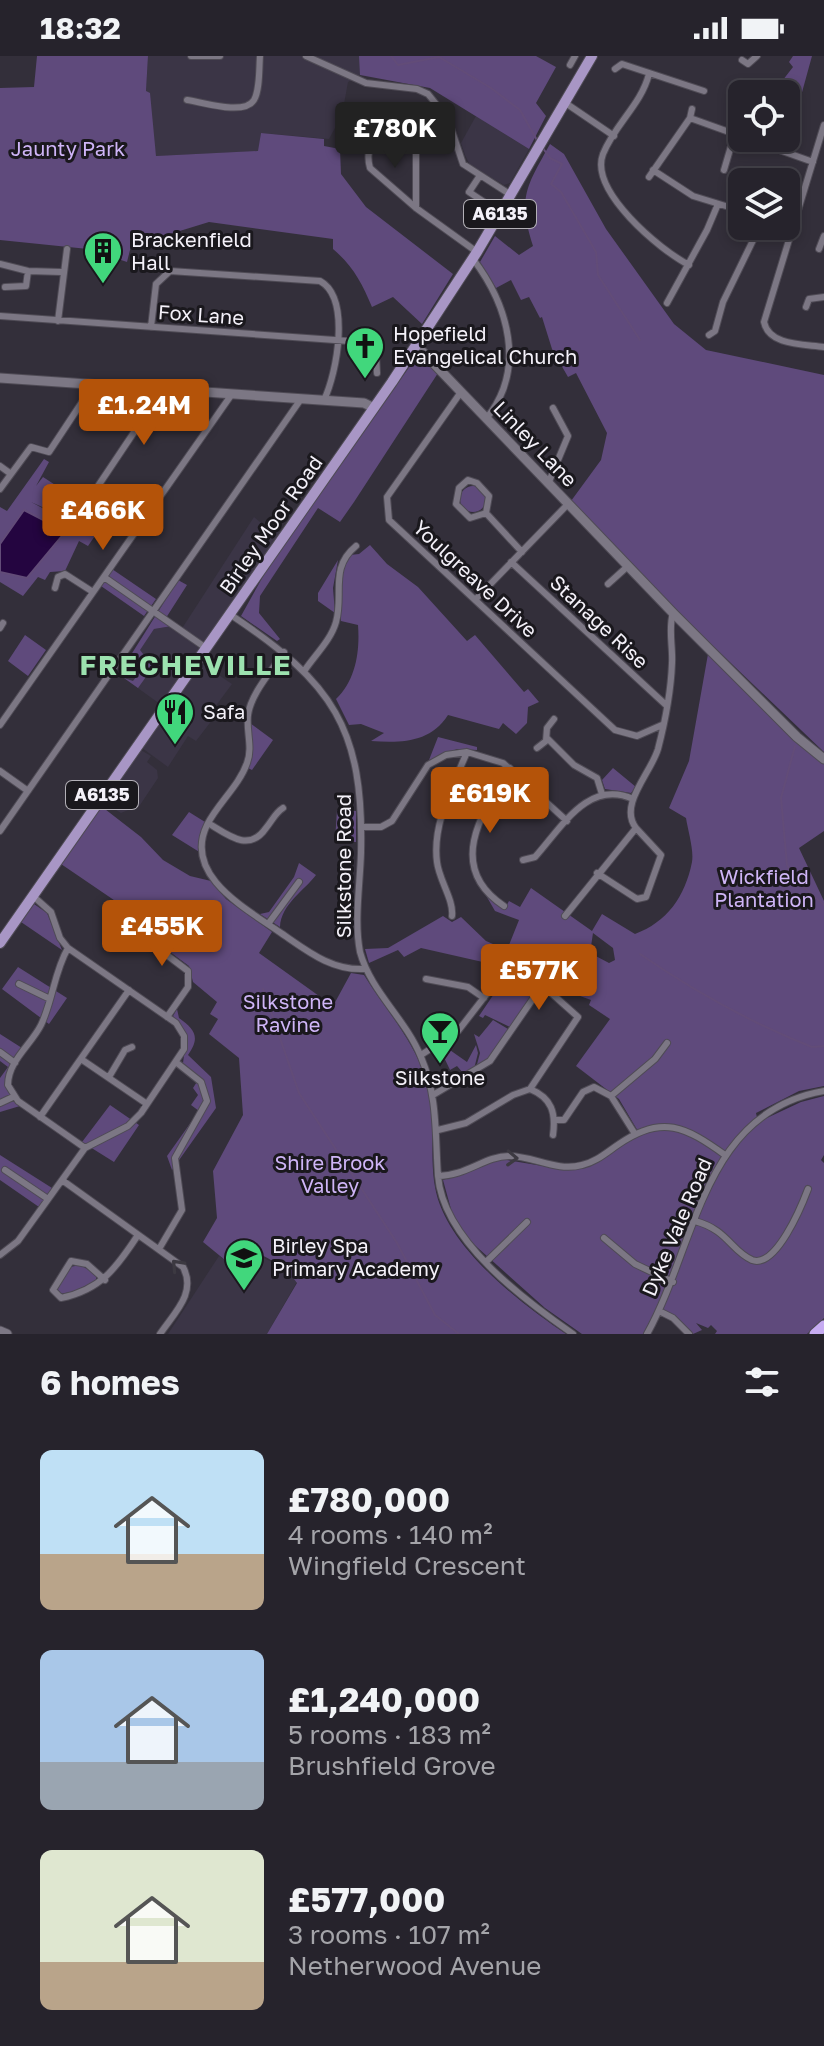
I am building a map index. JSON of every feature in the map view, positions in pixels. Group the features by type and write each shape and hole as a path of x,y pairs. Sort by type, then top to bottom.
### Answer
{"highway":[{"path":"815,1334 824,1326"}],"main road":[{"name":"A6135","path":"567,104 592,56"},
{"name":"Birley Moor Road","path":"0,943 374,408 475,256 567,104"}],"street":[{"path":"191,56 220,56"},
{"path":"187,100 239,107 251,103 255,97 260,56"},
{"path":"306,56 366,83 417,89 428,94 448,119 463,164 511,195"},
{"path":"570,65 575,56"},
{"path":"742,60 748,64 757,56"},
{"path":"615,69 622,64 701,90 695,97"},
{"path":"649,74 637,104 614,136 601,162 605,179 643,234 689,265"},
{"path":"567,104 614,136"},
{"path":"692,109 690,118 651,173 685,193 728,207"},
{"path":"690,118 728,134"},
{"path":"416,208 416,145 392,125 381,127 375,134 368,164 416,208 475,256 501,305 510,343 501,394 486,419"},
{"path":"824,125 764,317 766,330 776,339 824,347"},
{"path":"727,167 730,152"},
{"path":"783,152 813,162"},
{"path":"479,177 469,192 484,202"},
{"path":"667,303 718,204"},
{"path":"819,249 824,236"},
{"path":"709,335 715,331 723,302 753,240"},
{"path":"58,321 61,272 67,249"},
{"path":"0,264 28,271 61,272"},
{"path":"151,327 154,291 164,274 178,269 313,279 324,283 338,306 334,377 324,400"},
{"path":"5,287 26,286 28,271"},
{"path":"806,307 809,295 824,297"},
{"name":"Fox Lane","path":"0,316 368,345 376,355 377,373"},
{"name":"Linley Lane","path":"416,345 673,613 824,759"},
{"path":"0,378 367,403 374,408"},
{"path":"0,489 31,447 49,452 94,384"},
{"path":"94,492 163,389"},
{"name":"Youlgreave Drive","path":"461,392 391,492 386,510 392,524 615,730 637,736 662,725"},
{"path":"0,725 232,394"},
{"path":"0,831 301,399"},
{"path":"548,484 568,440 553,408"},
{"path":"0,466 11,474"},
{"path":"468,480 477,483 489,496 486,513 470,518 456,504 456,494 468,480"},
{"path":"475,600 568,504"},
{"path":"486,513 522,552"},
{"path":"305,670 334,628 338,613 338,574 348,553 356,546"},
{"name":"Stanage Rise","path":"511,562 666,705"},
{"path":"608,584 628,566"},
{"path":"55,588 58,577 65,574 93,592"},
{"path":"104,577 207,649"},
{"path":"597,873 637,899 646,897 661,855 636,828 629,815 633,799 651,769 662,725 672,663 673,613"},
{"name":"Silkstone Road","path":"231,615 305,670 333,707 348,736 361,788 358,934 365,969 421,1055 433,1095 438,1130 438,1176 449,1217 463,1238 534,1306 573,1334"},
{"path":"284,652 250,707 250,754 246,767 208,823 204,854 213,879 229,896 268,924 326,962 365,969"},
{"path":"537,748 547,738 547,728 554,719"},
{"path":"547,738 574,765 597,778 602,794"},
{"path":"361,827 381,827 392,821 428,765 446,755 467,752 495,758 510,768 567,821"},
{"path":"452,916 439,875 436,850 440,822 467,752"},
{"path":"504,906 484,888 476,873 472,852 475,830 510,768"},
{"path":"0,771 28,791"},
{"path":"523,860 535,857 586,801 602,794 616,793 633,799"},
{"path":"208,823 237,840 248,842 260,836 283,808"},
{"path":"565,916 636,828"},
{"path":"268,924 299,882"},
{"path":"0,1255 18,1241 85,1148 128,1126 177,1063 184,1049 184,1036 167,1017 68,948 60,938 51,912 33,896"},
{"path":"127,925 188,971 188,987 167,1017"},
{"path":"68,948 54,976 50,999 40,1025 8,1078 13,1097 85,1148"},
{"path":"426,979 468,987 484,998"},
{"path":"421,1055 448,1041 502,979"},
{"path":"19,984 50,999"},
{"path":"40,1117 129,990"},
{"path":"433,1095 490,1061 539,990 550,992 578,1017 530,1089 513,1095 466,1123 438,1130"},
{"path":"611,1096 655,1059 667,1043"},
{"path":"109,1077 125,1050 132,1047"},
{"path":"0,1052 15,1063"},
{"path":"81,1059 147,1104"},
{"path":"159,1249 182,1210 175,1158 207,1101 201,1082 177,1063"},
{"path":"555,1120 564,1120 589,1088 600,1088 611,1096 635,1134"},
{"path":"530,1089 548,1101 555,1120 553,1135"},
{"name":"Dyke Vale Road","path":"647,1334 673,1282 707,1188 725,1155 744,1131 768,1112 800,1097 824,1091"},
{"path":"0,1103 13,1097"},
{"path":"438,1176 468,1172 495,1159 510,1156 557,1167 581,1166 635,1134 657,1127 681,1128 725,1155"},
{"path":"5,1170 48,1199"},
{"path":"62,1180 183,1267 188,1280 184,1299 160,1334"},
{"path":"695,1221 719,1230 751,1259 759,1260 767,1256 792,1227 808,1189"},
{"path":"487,1261 527,1222"},
{"path":"105,1280 87,1264 71,1261 53,1290 59,1297 65,1297 105,1280 138,1235"},
{"path":"604,1238 635,1264 673,1282"},
{"path":"659,1311 673,1318 689,1334"},
{"path":"0,1331 7,1334"}],"shaded area":[{"path":"144,56 359,56 362,60 360,75 348,82 342,115 329,139 261,133 259,151 156,156 146,91 148,57"},
{"path":"476,116 529,149 510,183 504,185 470,165 461,143"},
{"path":"24,510 57,527 62,536 27,578 0,572 0,544"},
{"path":"254,517 272,532 288,531 201,663 232,684 212,711 216,715 196,741 188,736 168,767 134,742 160,704 121,676 154,629 172,626 181,630"},
{"path":"139,749 151,756 147,762 157,770 158,778 140,805 121,813 103,802"},
{"name":"Birley Spa Primary Academy","path":"241,1248 279,1265 298,1280 267,1334 168,1334 219,1256 225,1260 231,1250"}],"green space":[{"name":"Jaunty Park","path":"37,56 148,56 146,91 150,93 156,156 258,151 261,133 324,139 324,146 340,149 341,174 366,207 453,274 422,324 393,297 372,307 356,275 333,249 333,239 209,222 131,246 127,262 88,249 0,240 0,88 34,87"},
{"path":"359,56 536,56 556,67 536,103 546,116 529,149 430,88 360,75"},
{"path":"793,56 812,56 800,100 800,80 783,80 793,67 789,62"},
{"path":"550,144 564,154 606,229 674,324 706,350 824,375 824,752 666,601 571,501 601,460 607,433 576,373 568,377 552,349 542,317 529,297 521,300 511,280 496,288 480,262 495,236 519,255 533,246 525,203 530,182"},
{"path":"417,356 422,356 438,373 354,502 340,522 318,508 260,596 259,613 280,639 277,641 241,616 266,571"},
{"path":"44,459 49,462 36,486 43,477 63,490 49,510 31,502 50,512 61,496 68,499 65,504 101,527 88,546 79,541 65,571 50,572 45,580 38,577 23,596 0,582 0,507 7,511"},
{"path":"473,486 482,490 486,499 482,508 473,512 464,508 460,499 464,490"},
{"path":"370,545 387,564 418,587 467,641 475,635 524,692 528,689 539,702 528,707 527,723 516,734 503,723 499,729 448,715 433,731 404,741 371,741 384,733 361,724 349,725 336,699 348,683 355,665 358,625 341,621 341,575 350,555 359,554"},
{"path":"338,560 333,588 335,613 318,601 318,593"},
{"path":"112,569 156,599 144,616 101,586"},
{"path":"178,580 187,585 164,621 172,626 154,629 140,650 153,667 138,688 124,678 133,681 142,669 129,658"},
{"path":"25,635 46,650 28,676 8,661"},
{"name":"Wickfield Plantation","path":"708,654 824,761 824,831 799,848 824,901 824,1086 799,1091 756,1113 758,1122 801,1102 824,1096 824,1155 821,1160 824,1163 824,1318 807,1334 715,1334 717,1331 711,1325 708,1328 696,1323 702,1330 693,1334 658,1306 643,1334 582,1334 545,1308 469,1240 454,1220 443,1180 501,1159 567,1170 585,1168 639,1133 619,1099 576,1066 610,1019 589,1005 591,1000 496,965 421,948 404,957 398,950 369,963 365,949 388,948 443,916 452,922 461,917 486,941 507,950 519,920 495,911 484,892 504,910 509,901 520,907 531,888 592,931 602,914 635,934 646,929 673,907 689,875 692,852 686,818 669,808 689,761","holes":["593,933 613,948 615,960 609,963 590,953"]},
{"path":"250,723 273,740 252,770 248,768 253,746"},
{"path":"438,737 477,747 477,750 457,749 429,760"},
{"path":"613,768 636,787 631,793 605,789 602,780"},
{"name":"Shire Brook Valley","path":"101,806 141,837 163,860 190,876 211,881 226,899 272,932 259,953 333,1006 351,973 364,975 406,1037 426,1079 431,1106 435,1187 453,1230 487,1271 527,1306 566,1334 267,1334 297,1283 277,1264 258,1254 231,1250 225,1260 203,1242 217,1218 213,1171 243,1115 239,1058 209,1034 218,1019 210,1014 217,1002 193,982 189,966 136,927 127,916 130,911 61,864"},
{"path":"337,810 356,811 356,842 335,841"},
{"path":"189,812 205,822 201,853 172,835"},
{"path":"299,863 316,875 284,911 280,927 260,914 269,912 294,877"},
{"path":"34,904 47,913 62,950 21,922"},
{"path":"18,967 67,998 49,1024 2,989"},
{"path":"515,976 542,988 536,990 510,1027 485,1015 483,1018 479,1016 500,985 506,988"},
{"path":"177,1009 179,1018 189,1026 195,1039 188,1055 211,1077 216,1108 172,1170 167,1156 199,1111 191,1105 198,1095 193,1088 200,1077 183,1063 184,1038 173,1016"},
{"path":"493,1020 508,1029 489,1060 476,1068 480,1053 474,1034 479,1037"},
{"path":"0,1034 22,1048 8,1078 10,1093 20,1106 0,1112 0,1078 8,1067 0,1061"},
{"path":"476,1045 478,1053 474,1069 439,1087 463,1073 457,1066 450,1070 441,1051 447,1048 467,1062"},
{"path":"110,1105 139,1125 114,1162 82,1142"},
{"path":"0,1155 52,1188 39,1207 0,1180"},
{"path":"80,1265 96,1274 96,1281 72,1292 59,1294 56,1290 70,1267"}],"waterway":[{"path":"391,56 398,65 439,57 491,88 520,110 538,142"},
{"path":"542,147 550,158 562,164 551,184 561,192 596,252 598,275 640,340"},
{"path":"795,746 781,798 787,865 796,880 824,905"},
{"path":"640,954 744,1017 812,1047 824,1046"},
{"path":"263,989 299,1093 397,1243 435,1315 459,1334"}],"place":[{"name":"Brackenfield Hall","path":"103,285"},
{"name":"Hopefield Evangelical Church","path":"365,380"},
{"name":"Safa","path":"175,746"},
{"name":"Silkstone","path":"440,1065"},
{"name":"Birley Spa Primary Academy","path":"244,1292"}],"district":[{"name":"FRECHEVILLE","path":"186,665"}],"park label":[{"name":"Silkstone Ravine","path":"288,1014"}]}
